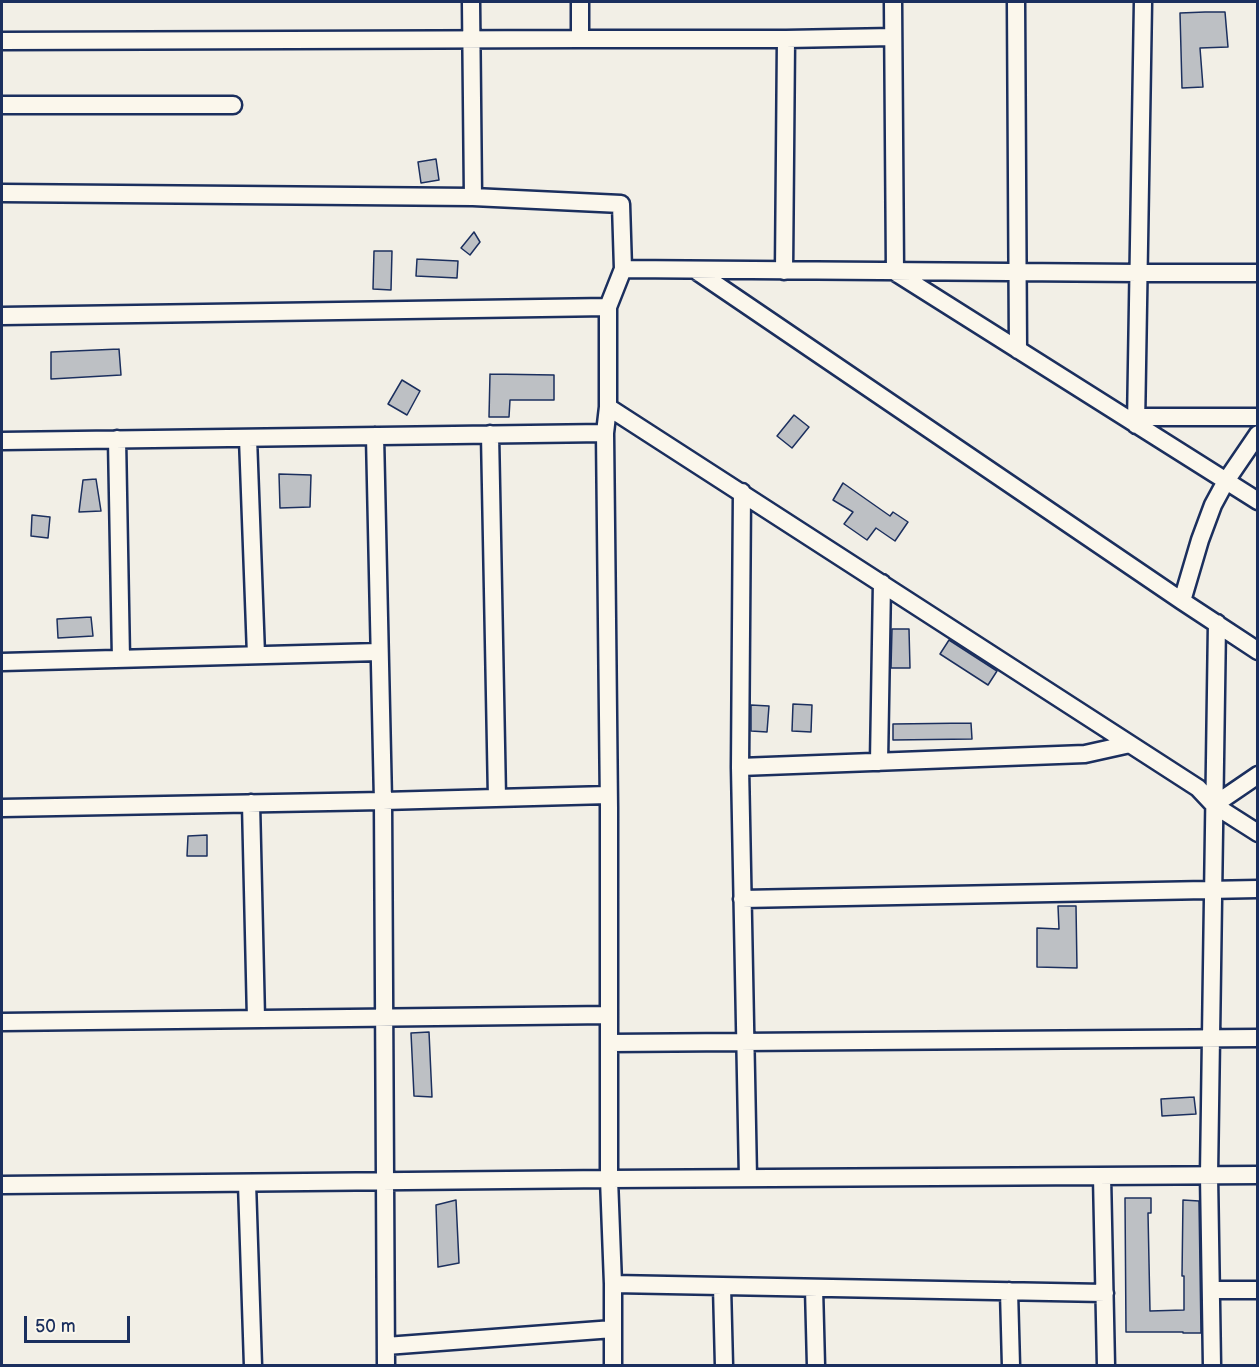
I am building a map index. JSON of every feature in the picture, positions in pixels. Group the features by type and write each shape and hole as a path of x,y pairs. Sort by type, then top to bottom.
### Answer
{"street":[{"path":"471,2 473,197"},
{"path":"580,2 580,39"},
{"path":"893,2 895,272"},
{"path":"1016,2 1018,350"},
{"path":"1136,421 1143,2"},
{"path":"2,41 893,37"},
{"path":"784,271 786,39"},
{"path":"2,105 233,105"},
{"path":"2,193 473,197 621,204 623,268 608,307 608,407 605,433 609,795 609,1179 613,1365"},
{"path":"623,268 895,272 1257,273"},
{"path":"695,270 1257,651"},
{"path":"895,272 1136,421 1257,501"},
{"path":"2,316 608,307"},
{"path":"608,407 1130,744 1197,788 1214,805 1257,833"},
{"path":"1136,421 1257,417"},
{"path":"2,441 605,433"},
{"path":"490,434 497,798"},
{"path":"1182,601 1212,505 1257,434"},
{"path":"375,436 383,801 386,1365"},
{"path":"248,438 256,655"},
{"path":"117,439 122,658"},
{"path":"742,492 740,767 748,1178"},
{"path":"879,762 882,583"},
{"path":"1212,1365 1209,1175 1217,623"},
{"path":"2,662 379,652"},
{"path":"740,767 1085,754 1130,744"},
{"path":"1214,805 1257,775"},
{"path":"2,807 609,795"},
{"path":"251,803 256,1019"},
{"path":"742,899 1257,889"},
{"path":"2,1022 609,1015"},
{"path":"609,1043 1257,1038"},
{"path":"2,1185 1257,1175"},
{"path":"1102,1176 1106,1365"},
{"path":"247,1182 253,1365"},
{"path":"612,1284 1105,1293"},
{"path":"722,1286 724,1365"},
{"path":"814,1288 816,1365"},
{"path":"1211,1290 1257,1290"},
{"path":"1009,1291 1011,1365"},
{"path":"386,1346 613,1329"}],"building":[{"path":"1225,12 1228,47 1200,48 1203,87 1182,88 1180,13"},
{"path":"436,159 439,180 421,183 418,162"},
{"path":"474,232 480,242 470,255 461,248"},
{"path":"374,251 392,251 391,290 373,289"},
{"path":"417,259 458,261 457,278 416,276"},
{"path":"119,349 121,375 51,379 51,352"},
{"path":"490,374 554,375 554,400 510,400 509,417 489,417"},
{"path":"402,380 420,391 407,415 388,404"},
{"path":"794,415 809,427 792,448 777,436"},
{"path":"279,474 311,475 310,507 280,508"},
{"path":"96,479 101,511 79,512 83,480"},
{"path":"843,483 890,516 893,512 908,522 895,541 876,528 867,540 844,524 853,512 833,500"},
{"path":"32,515 50,517 48,538 31,536"},
{"path":"91,617 93,636 58,638 57,619"},
{"path":"892,629 909,629 910,668 891,668"},
{"path":"949,640 997,671 988,685 940,654"},
{"path":"793,704 812,705 811,732 792,731"},
{"path":"751,705 769,706 767,732 751,731"},
{"path":"971,723 972,739 893,740 893,724"},
{"path":"207,835 207,856 187,856 188,836"},
{"path":"1058,906 1076,906 1077,968 1037,967 1037,928 1059,929"},
{"path":"429,1032 432,1097 414,1096 411,1033"},
{"path":"1194,1097 1196,1114 1162,1116 1161,1099"},
{"path":"1125,1198 1151,1198 1151,1213 1148,1213 1150,1311 1184,1310 1183,1200 1199,1201 1201,1333 1126,1332"},
{"path":"456,1200 459,1263 438,1267 436,1205"}]}
